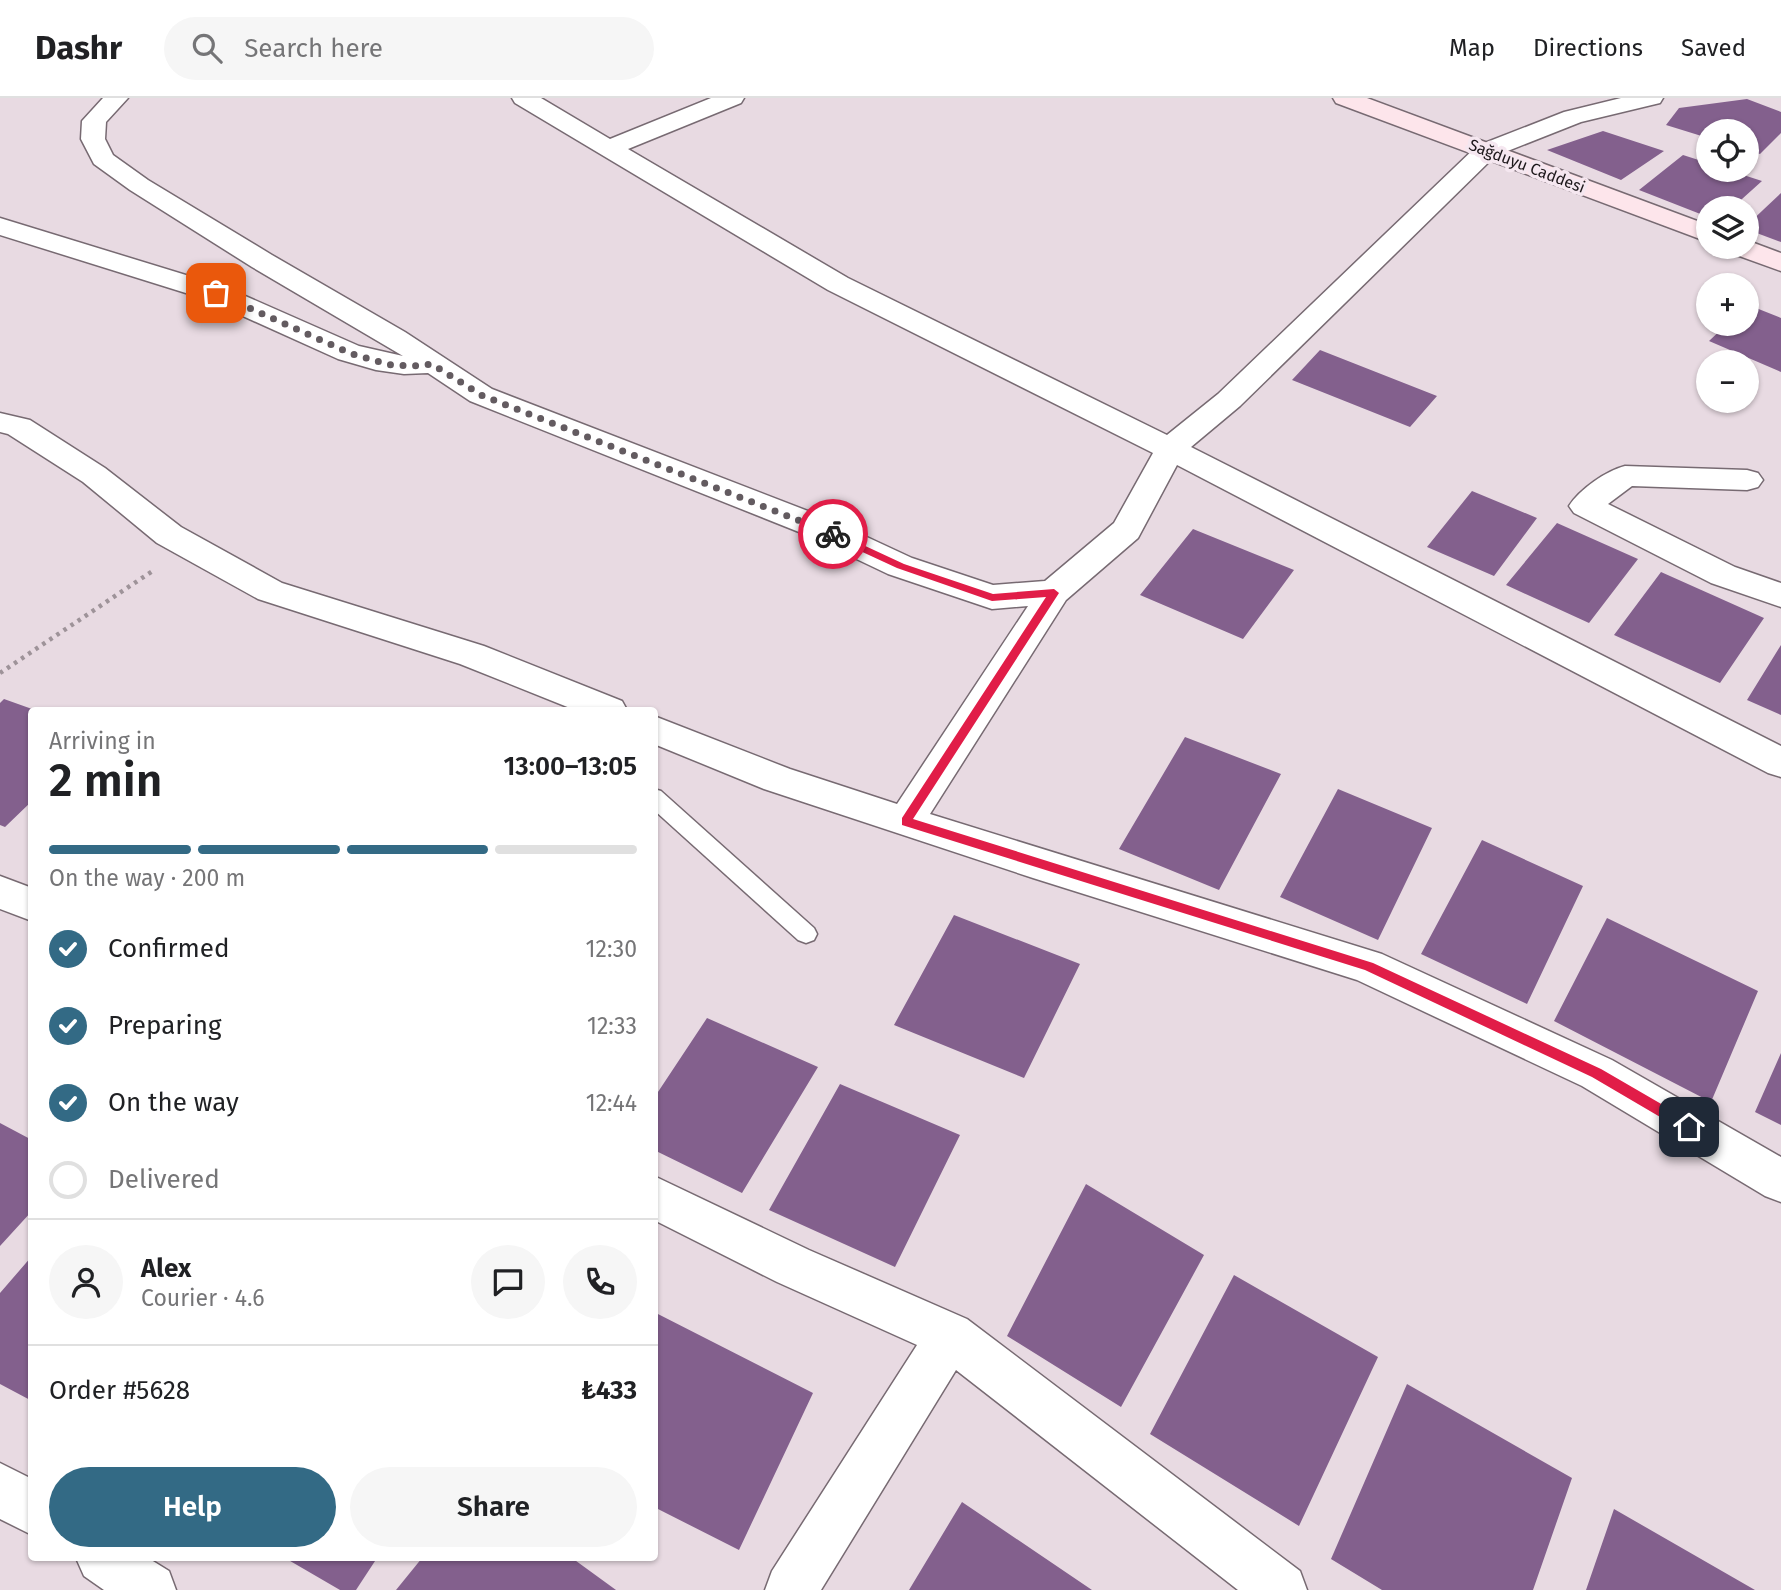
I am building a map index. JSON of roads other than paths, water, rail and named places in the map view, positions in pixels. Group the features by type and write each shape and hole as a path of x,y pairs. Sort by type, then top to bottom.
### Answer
{"street":[{"path":"116,98 94,121 93,139 103,159 139,185 262,261 395,338 481,395 815,526 900,566 992,597 1054,593"},
{"path":"524,98 838,284 1170,449 1781,763"},
{"path":"610,148 732,98"},
{"name":"Sağduyu Caddesi","path":"1345,98 1696,230"},
{"path":"906,821 1054,593 1127,530 1170,449 1229,400 1486,151 1573,117 1651,98"},
{"path":"0,226 73,251 216,293 352,354 391,365 432,364"},
{"path":"1759,254 1781,263"},
{"path":"0,422 19,427 94,475 169,535 270,592 472,655 581,704"},
{"path":"1747,481 1625,476 1585,506 1723,575 1781,594"},
{"path":"658,731 777,779 1368,966 1597,1073 1781,1181"},
{"path":"0,892 28,903"},
{"path":"658,1199 793,1266 950,1336 1281,1590"},
{"path":"791,1590 950,1336"},
{"path":"0,1488 28,1507"},
{"path":"106,1561 150,1590"}],"lane":[{"path":"658,801 806,934"}]}
